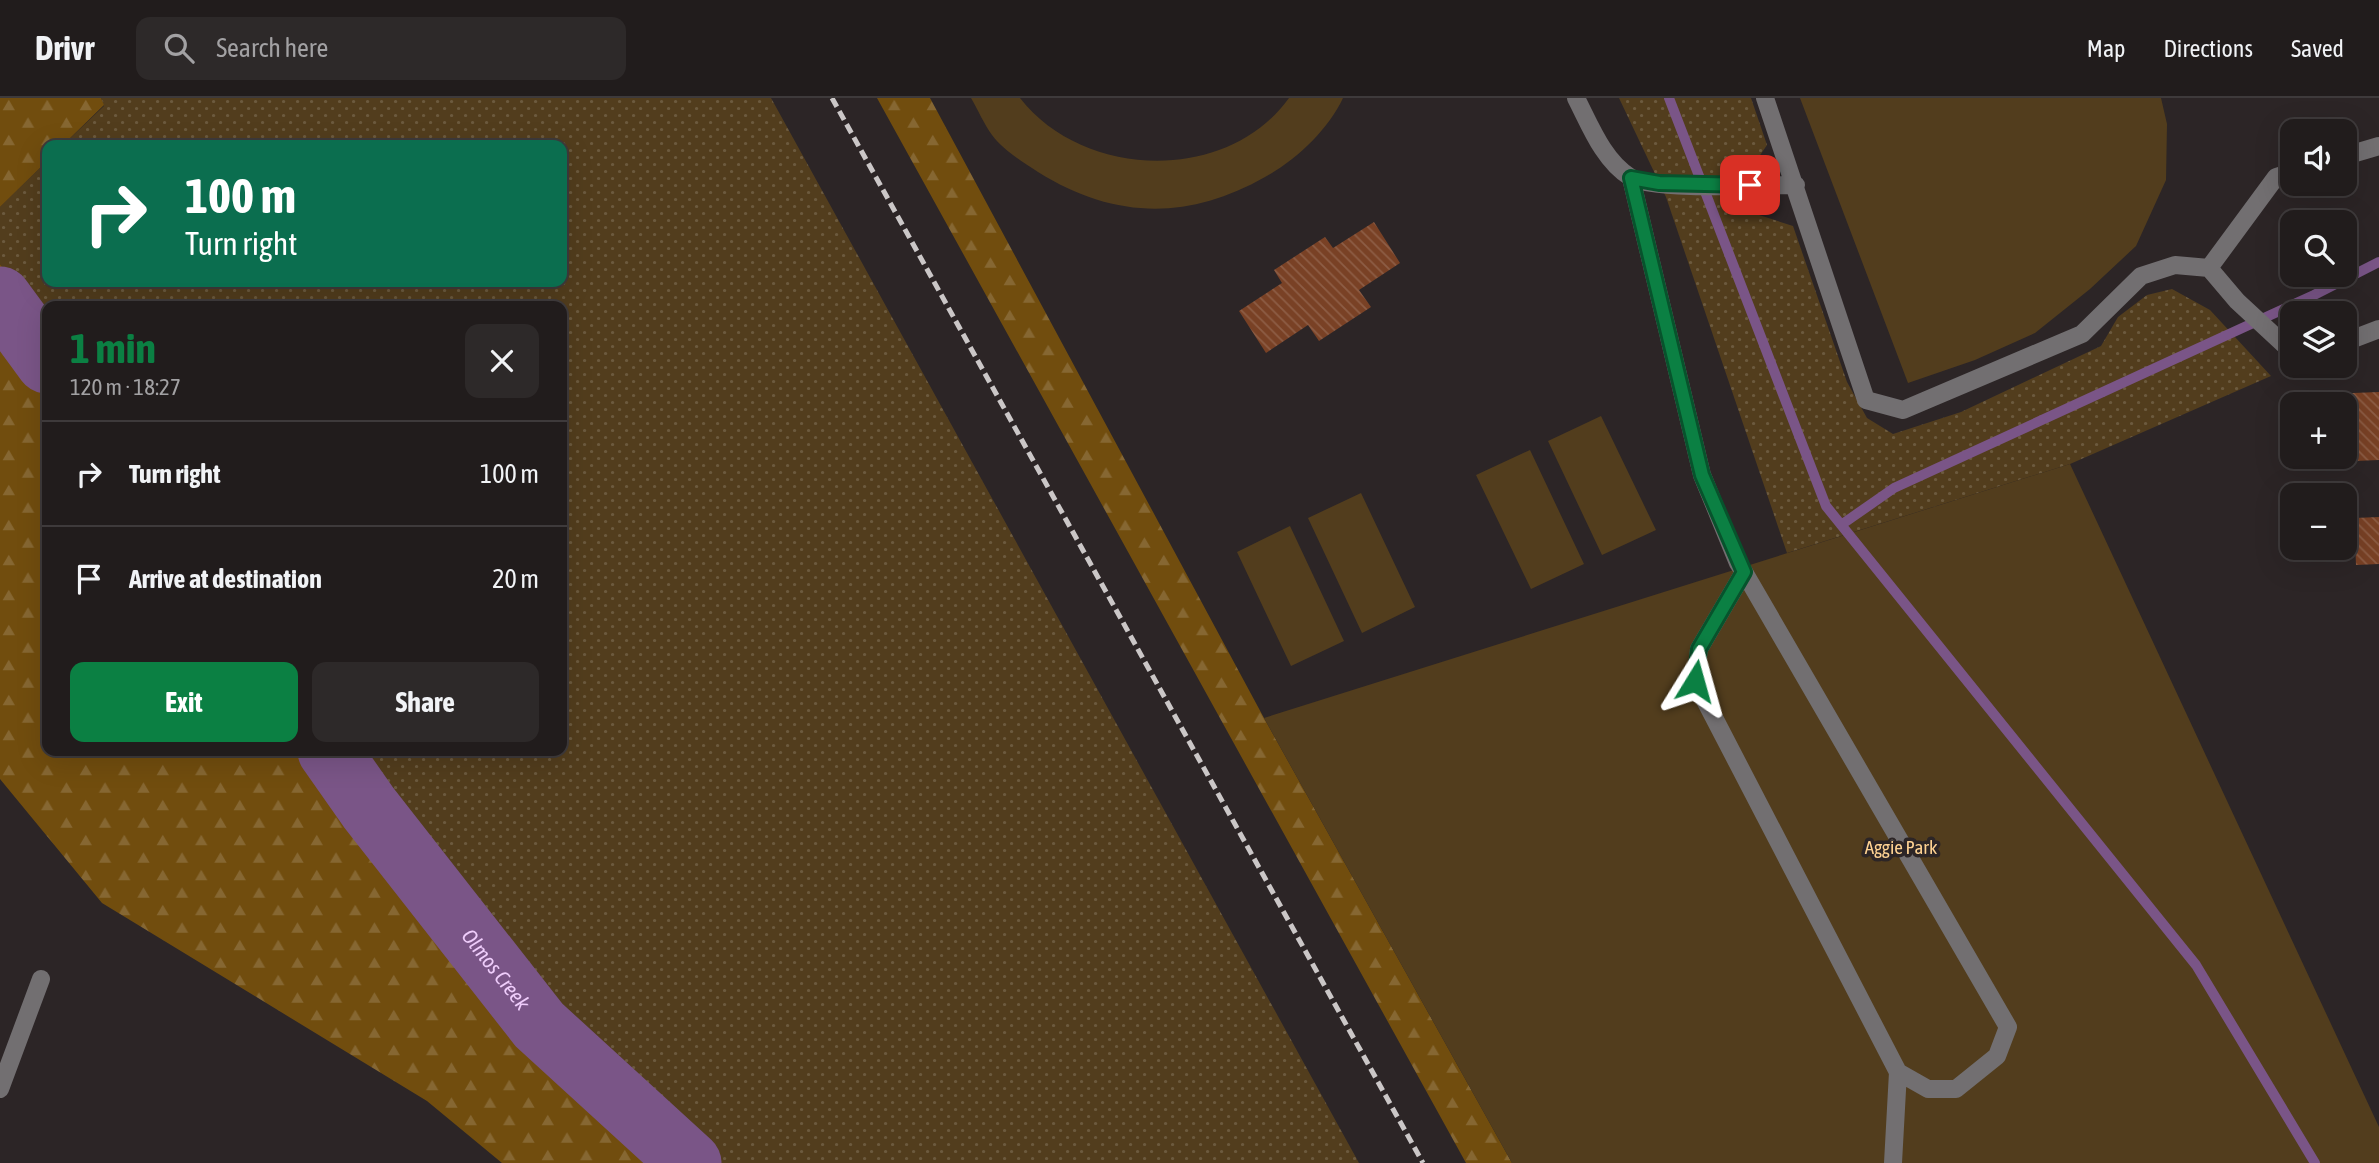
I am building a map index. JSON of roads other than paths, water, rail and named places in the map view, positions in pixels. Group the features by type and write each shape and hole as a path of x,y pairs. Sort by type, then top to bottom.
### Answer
{"lane":[{"path":"1576,98 1602,149 1631,178 1702,475 1744,572 2008,1027 1997,1056 1955,1089 1928,1089 1898,1072"},
{"path":"1765,98 1866,400 1903,410 2082,334 2141,276 2175,265 2209,268 2237,301 2280,341"},
{"path":"2357,152 2379,146"},
{"path":"2209,268 2276,177 2280,176"},
{"path":"1631,178 1659,183 1796,186"},
{"path":"2357,337 2379,329"},
{"path":"1744,572 1699,649 1695,681 1898,1072 1893,1163"},
{"path":"0,1089 41,979"}],"waterway":[{"path":"1669,98 1826,506 2196,965 2315,1163"},
{"path":"1841,525 1894,488 2314,295 2379,262"},
{"name":"Olmos Creek","path":"0,298 42,355"},
{"name":"Olmos Creek","path":"333,756 369,808 539,1025 690,1163"}],"railway":[{"path":"832,98 1423,1163"}],"park label":[{"name":"Aggie Park","path":"1901,847"}]}
